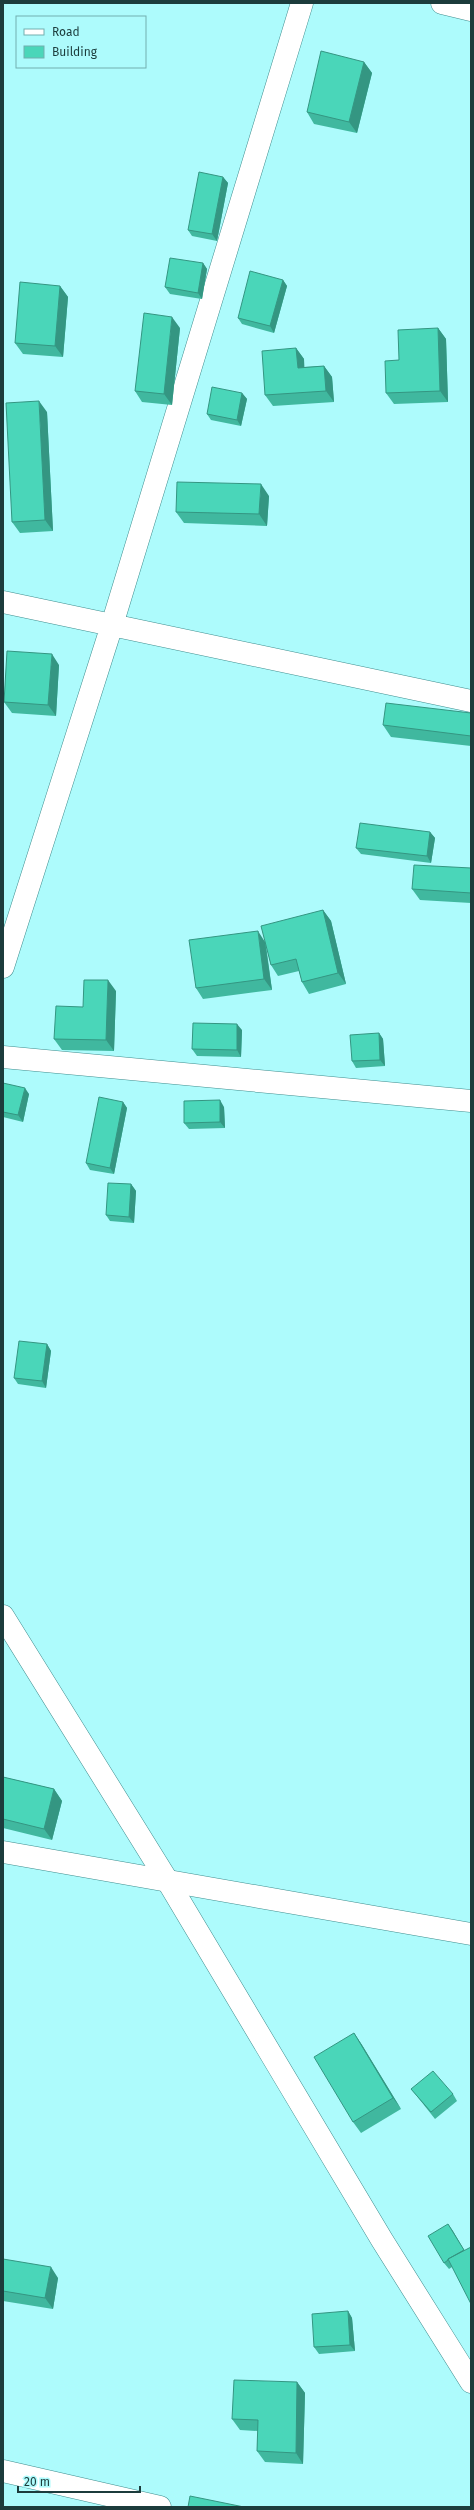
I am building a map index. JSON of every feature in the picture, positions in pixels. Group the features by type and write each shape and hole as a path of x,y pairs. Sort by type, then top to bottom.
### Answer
{"street":[{"path":"3,966 112,625 302,3"},
{"path":"442,3 471,10"},
{"path":"3,602 471,701"},
{"path":"3,1057 471,1100"},
{"path":"3,1616 167,1880 382,2240 471,2382"},
{"path":"3,1852 471,1934"},
{"path":"3,2471 160,2507"}],"building":[{"path":"321,51 364,62 349,122 307,112"},
{"path":"199,172 223,177 212,234 188,230"},
{"path":"170,258 203,263 198,293 165,287"},
{"path":"250,271 283,280 270,326 238,318"},
{"path":"20,282 60,286 55,346 15,343"},
{"path":"144,313 172,317 164,394 135,391"},
{"path":"438,328 440,391 386,393 385,361 399,360 398,330"},
{"path":"296,348 298,368 324,366 326,391 265,395 262,351"},
{"path":"212,387 242,393 237,420 207,414"},
{"path":"39,401 45,520 12,522 6,403"},
{"path":"177,482 261,484 259,514 176,512"},
{"path":"7,651 52,654 48,705 4,702"},
{"path":"386,703 471,713 471,736 383,725"},
{"path":"360,823 430,832 427,856 356,848"},
{"path":"414,865 471,868 471,893 412,889"},
{"path":"323,910 338,973 302,982 296,959 271,965 261,926"},
{"path":"258,931 264,979 196,988 189,940"},
{"path":"84,980 108,980 106,1040 54,1039 56,1006 83,1007"},
{"path":"193,1023 237,1024 237,1050 192,1049"},
{"path":"379,1033 380,1060 352,1061 350,1035"},
{"path":"3,1083 25,1088 18,1115 3,1112"},
{"path":"99,1097 123,1102 110,1168 86,1163"},
{"path":"220,1100 220,1122 184,1123 184,1101"},
{"path":"108,1183 131,1184 129,1217 106,1215"},
{"path":"19,1341 47,1344 42,1381 14,1378"},
{"path":"3,1777 54,1789 44,1829 3,1819"},
{"path":"354,2033 393,2098 353,2122 314,2057"},
{"path":"433,2071 453,2094 431,2112 411,2089"},
{"path":"448,2224 464,2250 444,2263 428,2236"},
{"path":"471,2247 471,2304 448,2259"},
{"path":"3,2259 51,2267 45,2298 3,2291"},
{"path":"348,2311 350,2345 314,2347 312,2314"},
{"path":"234,2380 297,2382 296,2453 257,2451 258,2420 232,2419"},
{"path":"190,2496 244,2507 188,2507"}]}
